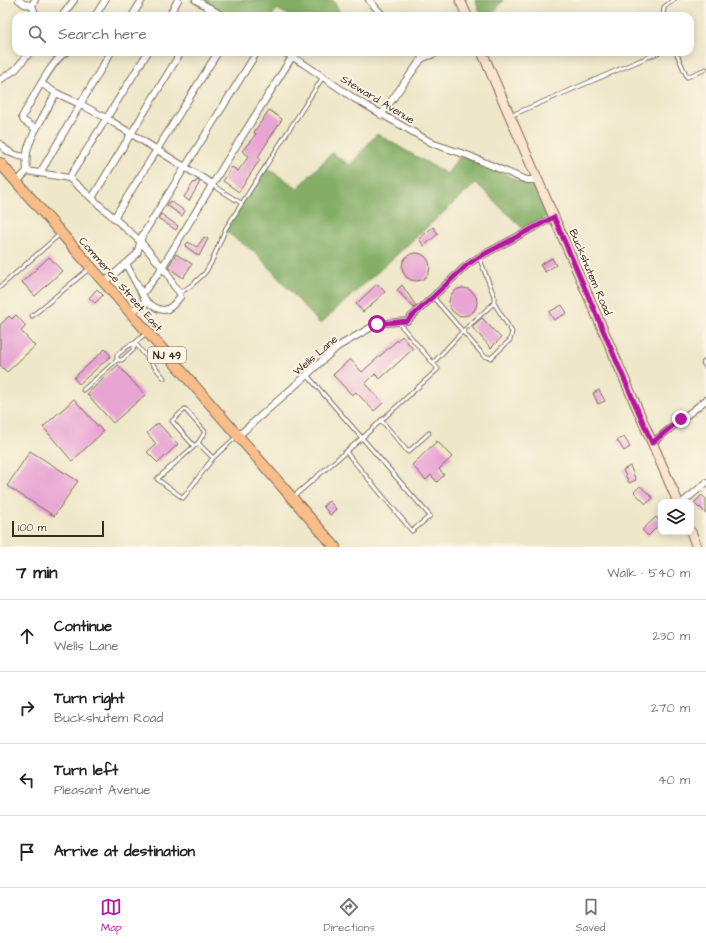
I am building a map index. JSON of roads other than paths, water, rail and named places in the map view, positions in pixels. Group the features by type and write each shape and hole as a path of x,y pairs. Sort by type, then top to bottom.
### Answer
{"highway":[{"name":"Commerce Street East","path":"0,163 335,547"}],"main road":[{"path":"460,0 465,12"},
{"name":"Buckshutem Road","path":"484,56 677,499"},
{"path":"692,535 697,547"}],"street":[{"path":"19,0 24,4 33,3"},
{"path":"65,12 74,0"},
{"path":"98,12 105,0"},
{"path":"134,12 142,0"},
{"path":"171,12 178,0"},
{"path":"196,0 216,12"},
{"path":"369,0 380,12"},
{"path":"207,12 210,8"},
{"path":"0,80 16,70 27,56"},
{"path":"36,129 24,121 22,116 50,70 62,56"},
{"path":"40,173 109,56"},
{"path":"69,178 145,56"},
{"path":"92,198 179,56"},
{"path":"114,218 216,56"},
{"path":"104,282 137,254 140,241 254,56"},
{"path":"381,115 417,65 423,58 428,56"},
{"path":"142,294 158,274 212,184 292,57"},
{"name":"Steward Avenue","path":"292,57 381,115 434,144 466,155 521,178 527,180 538,180"},
{"path":"42,84 56,93 106,118 212,184"},
{"path":"27,171 25,157 28,147 56,93"},
{"path":"0,144 8,152 25,157"},
{"path":"27,171 69,178 140,241 168,274 174,286 180,292 180,297 173,306 167,310 161,311 154,308 146,301 126,264"},
{"path":"16,182 27,171"},
{"name":"Wells Lane","path":"238,436 337,347 377,324 407,321 467,265 479,257 554,217"},
{"path":"131,312 146,301"},
{"path":"652,443 706,400"},
{"path":"687,499 706,483"}],"lane":[{"path":"663,12 664,7 674,0"},
{"path":"510,116 651,56"},
{"path":"678,56 687,77 706,69"},
{"path":"180,292 193,284 205,273 211,263 226,228 241,203 323,77"},
{"path":"212,184 241,203"},
{"path":"0,287 62,233"},
{"path":"433,297 484,356 491,358 510,340 512,332 494,303 494,296 479,257"},
{"path":"32,316 91,267"},
{"path":"433,363 463,331 494,303"},
{"path":"292,498 362,438 438,369 397,322"},
{"path":"117,360 117,355 128,346 135,343 147,332"},
{"path":"83,390 117,360 122,360 133,350 135,343"},
{"path":"135,343 164,378"},
{"path":"307,374 430,516 412,531 346,452"},
{"path":"194,446 172,420 185,409 204,432 198,443 158,479 183,498 213,458 238,436"},
{"path":"381,420 408,452 429,433"},
{"path":"198,443 213,458"}]}
